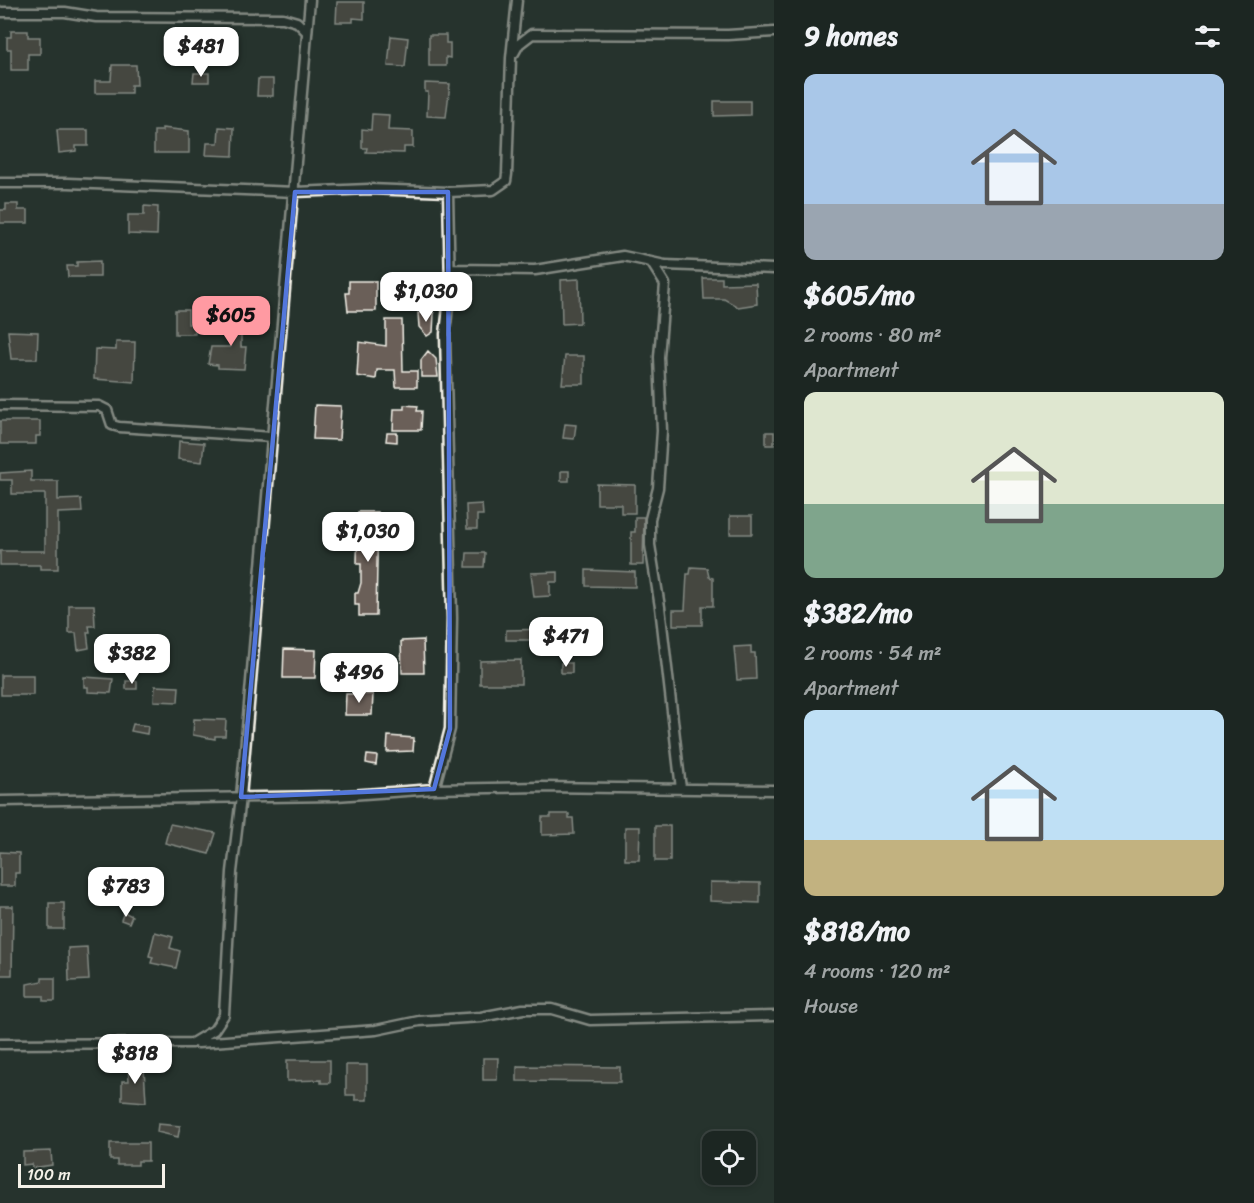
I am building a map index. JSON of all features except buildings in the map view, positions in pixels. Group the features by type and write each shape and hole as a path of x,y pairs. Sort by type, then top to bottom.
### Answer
{"street":[{"path":"192,1043 214,1030 224,1015 232,872 241,797 310,0"},
{"path":"0,183 68,183 295,192 369,189 448,192 493,190 506,181 511,113 511,58 517,0"},
{"path":"0,12 156,18 283,18 297,22 307,32"},
{"path":"511,58 519,44 532,34 728,35 774,32"},
{"path":"434,789 450,729 452,618 445,334 450,269 448,192"},
{"path":"450,269 535,270 623,256 665,265 774,268"},
{"path":"651,262 665,284 659,357 662,419 658,488 650,519 650,545 681,789"},
{"path":"0,405 99,406 107,410 112,424 119,428 272,437"},
{"path":"0,801 336,796 434,789 774,790"},
{"path":"0,1044 192,1043 376,1030 419,1021 481,1017 523,1010 552,1010 590,1020 774,1016"}],"highlighted area":[{"path":"295,192 448,192 450,729 434,789 241,797"}]}
